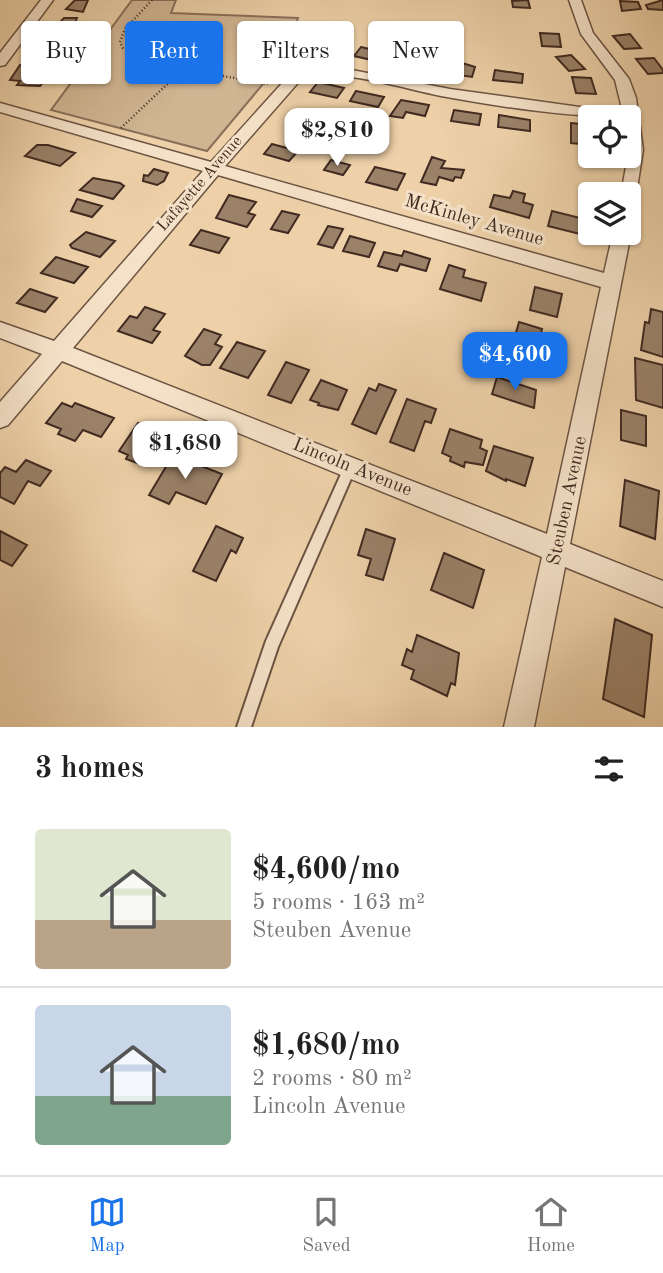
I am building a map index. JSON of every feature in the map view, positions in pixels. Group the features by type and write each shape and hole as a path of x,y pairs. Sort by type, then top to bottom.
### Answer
{"street":[{"path":"0,62 47,0"},
{"path":"575,0 587,34 622,79 625,105"},
{"name":"Lafayette Avenue","path":"0,418 284,87 299,73 326,69 439,91 578,111"},
{"name":"McKinley Avenue","path":"0,107 612,283"},
{"name":"Steuben Avenue","path":"519,727 558,551 620,245"},
{"name":"Lincoln Avenue","path":"0,330 350,467 663,594"}],"lane":[{"path":"244,727 271,646 350,467"}],"path":[{"path":"132,21 152,0"},
{"path":"125,29 120,42 125,48"},
{"path":"223,76 284,87"},
{"path":"109,139 167,84"}],"shaded area":[{"path":"132,0 176,0 171,13 298,18 297,21 237,21 237,84 263,84 207,151 51,110 70,84 111,84 111,29"}],"building":[{"path":"75,0 88,0 83,12 66,9"},
{"path":"528,0 530,8 513,7 512,1"},
{"path":"663,0 663,10 648,9 646,5"},
{"path":"620,1 638,2 641,9 622,11"},
{"path":"64,18 77,18 76,21 61,21"},
{"path":"540,33 559,34 561,47 542,46"},
{"path":"630,34 641,48 624,49 613,36"},
{"path":"361,47 368,49 368,59 354,56"},
{"path":"571,55 585,69 569,71 556,57"},
{"path":"654,58 663,73 648,74 636,59"},
{"path":"464,64 475,67 472,77 464,76"},
{"path":"21,65 21,84 42,84 17,85 20,81 10,80"},
{"path":"495,70 523,74 522,83 493,80"},
{"path":"572,77 591,78 596,94 576,93"},
{"path":"316,84 344,88 337,98 310,92"},
{"path":"356,91 384,97 378,107 350,101"},
{"path":"401,100 429,105 425,116 406,112 403,118 390,116"},
{"path":"454,110 481,114 479,125 451,121"},
{"path":"499,115 530,120 530,131 498,127"},
{"path":"571,123 578,124 578,144 571,143"},
{"path":"272,144 298,151 289,161 264,154"},
{"path":"37,145 48,145 75,153 60,166 25,156"},
{"path":"432,157 445,161 441,168 464,170 461,178 455,177 453,181 439,177 436,185 421,182"},
{"path":"331,160 350,165 343,175 324,170"},
{"path":"375,167 405,174 397,190 366,182"},
{"path":"154,169 168,173 164,181 157,185 143,181 144,175 148,176"},
{"path":"93,178 124,186 113,199 80,190"},
{"path":"513,191 525,194 523,202 533,205 529,218 490,207 494,195 510,198"},
{"path":"229,195 256,202 248,213 255,215 247,227 216,218"},
{"path":"77,199 102,206 92,217 71,211"},
{"path":"282,211 299,215 288,233 271,229"},
{"path":"552,211 578,218 578,234 548,226"},
{"path":"328,226 343,229 333,248 318,244"},
{"path":"201,230 229,238 219,253 190,245"},
{"path":"86,232 115,241 100,257 72,248 70,245"},
{"path":"350,236 375,243 369,257 343,251"},
{"path":"404,251 430,259 426,271 400,264 397,271 378,266 384,252 402,256"},
{"path":"56,257 88,267 74,283 41,273"},
{"path":"449,265 465,270 463,277 486,283 481,301 440,289"},
{"path":"535,287 562,294 557,317 530,310"},
{"path":"30,289 57,298 45,312 17,303"},
{"path":"145,307 165,314 153,330 160,332 152,343 118,331 130,316 137,318"},
{"path":"651,309 663,312 663,357 641,350 645,322 649,323"},
{"path":"519,322 542,329 534,361 510,354"},
{"path":"204,329 221,335 215,344 222,347 210,365 202,365 185,356"},
{"path":"237,342 265,351 248,378 220,368"},
{"path":"635,358 663,365 663,408 636,400"},
{"path":"286,362 309,370 291,403 268,395"},
{"path":"497,377 536,390 534,408 492,394"},
{"path":"321,380 347,390 338,410 310,400"},
{"path":"379,384 396,390 376,434 352,424 369,388 376,391"},
{"path":"407,399 436,409 431,423 425,421 414,451 390,442"},
{"path":"62,403 72,407 75,403 114,418 101,437 83,430 75,441 58,434 61,429 46,423"},
{"path":"621,410 646,416 646,446 621,440"},
{"path":"138,423 163,433 145,461 139,459 137,463 126,459 128,455 119,451"},
{"path":"450,429 482,440 480,448 487,451 483,465 465,462 464,467 450,461 451,457 442,453"},
{"path":"494,446 533,458 525,486 506,481 486,471"},
{"path":"173,455 222,474 206,504 176,492 169,504 149,495"},
{"path":"26,460 51,471 40,486 28,481 14,504 0,497 0,473 5,467 16,472"},
{"path":"625,480 659,491 655,539 620,526"},
{"path":"216,526 243,538 236,553 231,550 216,581 193,571"},
{"path":"366,529 395,539 383,580 366,575 371,559 358,555"},
{"path":"0,531 27,545 12,566 0,560"},
{"path":"444,553 484,570 473,608 431,590"},
{"path":"615,619 652,635 644,717 603,699"},
{"path":"417,635 459,653 455,685 451,683 447,696 411,679 414,670 402,665 407,649 412,652"}]}
